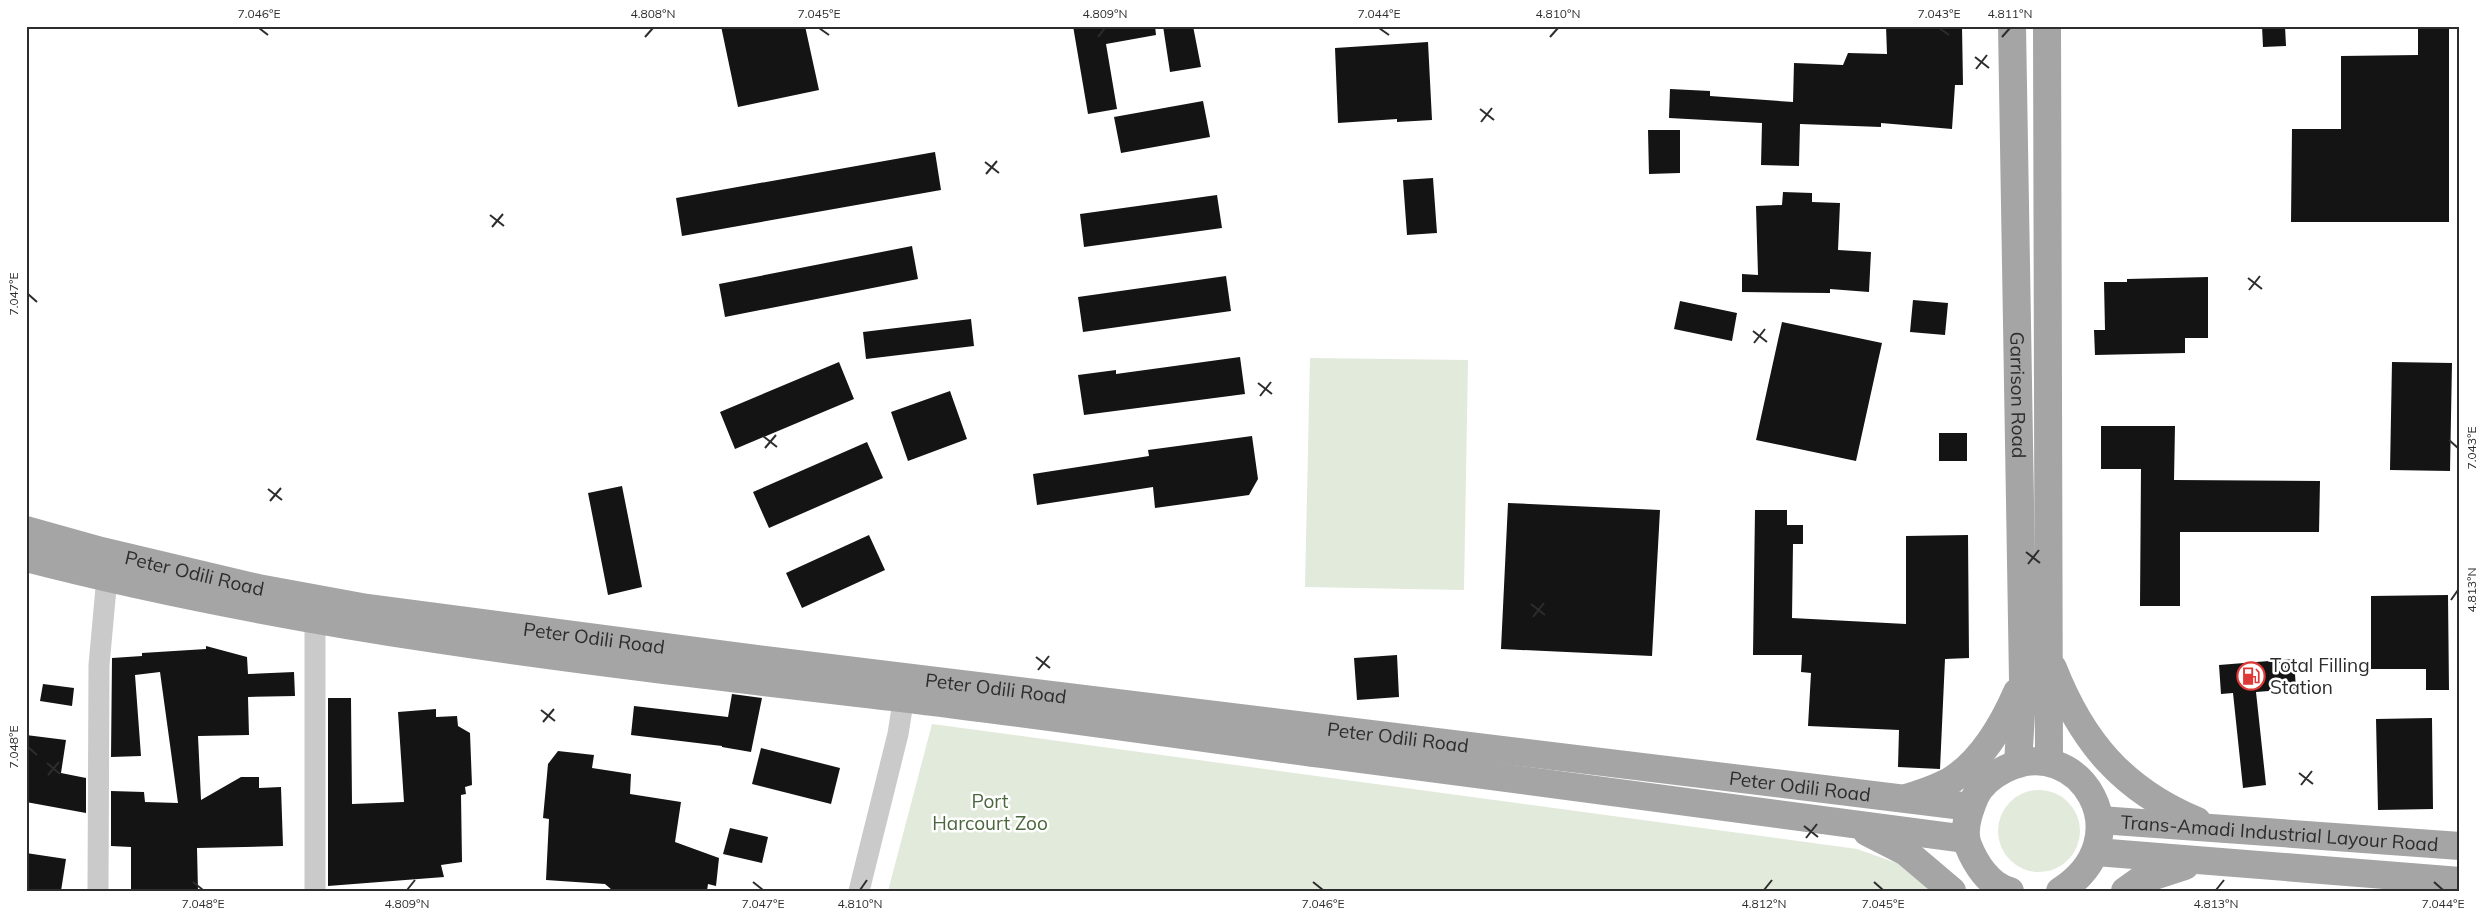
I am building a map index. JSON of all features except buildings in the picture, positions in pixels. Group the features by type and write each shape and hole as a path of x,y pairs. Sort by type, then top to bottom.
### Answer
{"main road":[{"name":"Garrison Road","path":"2012,26 2023,680 2018,764"},
{"name":"Garrison Road","path":"2047,26 2049,762"},
{"name":"Peter Odili Road","path":"26,530 258,588 367,608 905,688 1966,839"},
{"name":"Peter Odili Road","path":"26,558 167,592 315,620 658,670 905,688 1971,807"},
{"path":"2049,658 2063,693 2084,733 2114,768 2155,800 2174,812 2217,829"},
{"path":"1901,800 1935,788 1954,778 1973,761 2004,721 2023,680"},
{"path":"2010,891 1987,877 1973,859 1966,839 1971,807 1978,792 1993,775 2018,764 2049,762 2077,777 2091,793 2100,820 2100,833 2096,852 2085,872 2060,891"},
{"name":"Trans-Amadi Industrial Layour Road","path":"2100,820 2460,846"},
{"path":"1851,823 1906,852 1952,891"},
{"name":"Trans-Amadi Industrial Layour Road","path":"2096,852 2202,862 2460,881"},
{"path":"2125,891 2139,881 2163,872 2202,862"}],"street":[{"path":"98,891 99,665 107,578"},
{"path":"315,620 315,891"},
{"path":"859,891 898,734 905,688"}],"green space":[{"path":"1310,358 1468,360 1464,590 1305,587"},
{"name":"Port Harcourt Zoo","path":"932,724 1857,849 1905,866 1930,891 888,891"},
{"path":"2039,790 2055,793 2068,802 2077,815 2080,831 2077,847 2068,860 2055,869 2039,872 2023,869 2010,860 2001,847 1998,831 2001,815 2010,802 2023,793"}],"place":[{"name":"Total Filling Station","path":"2251,676"}]}
